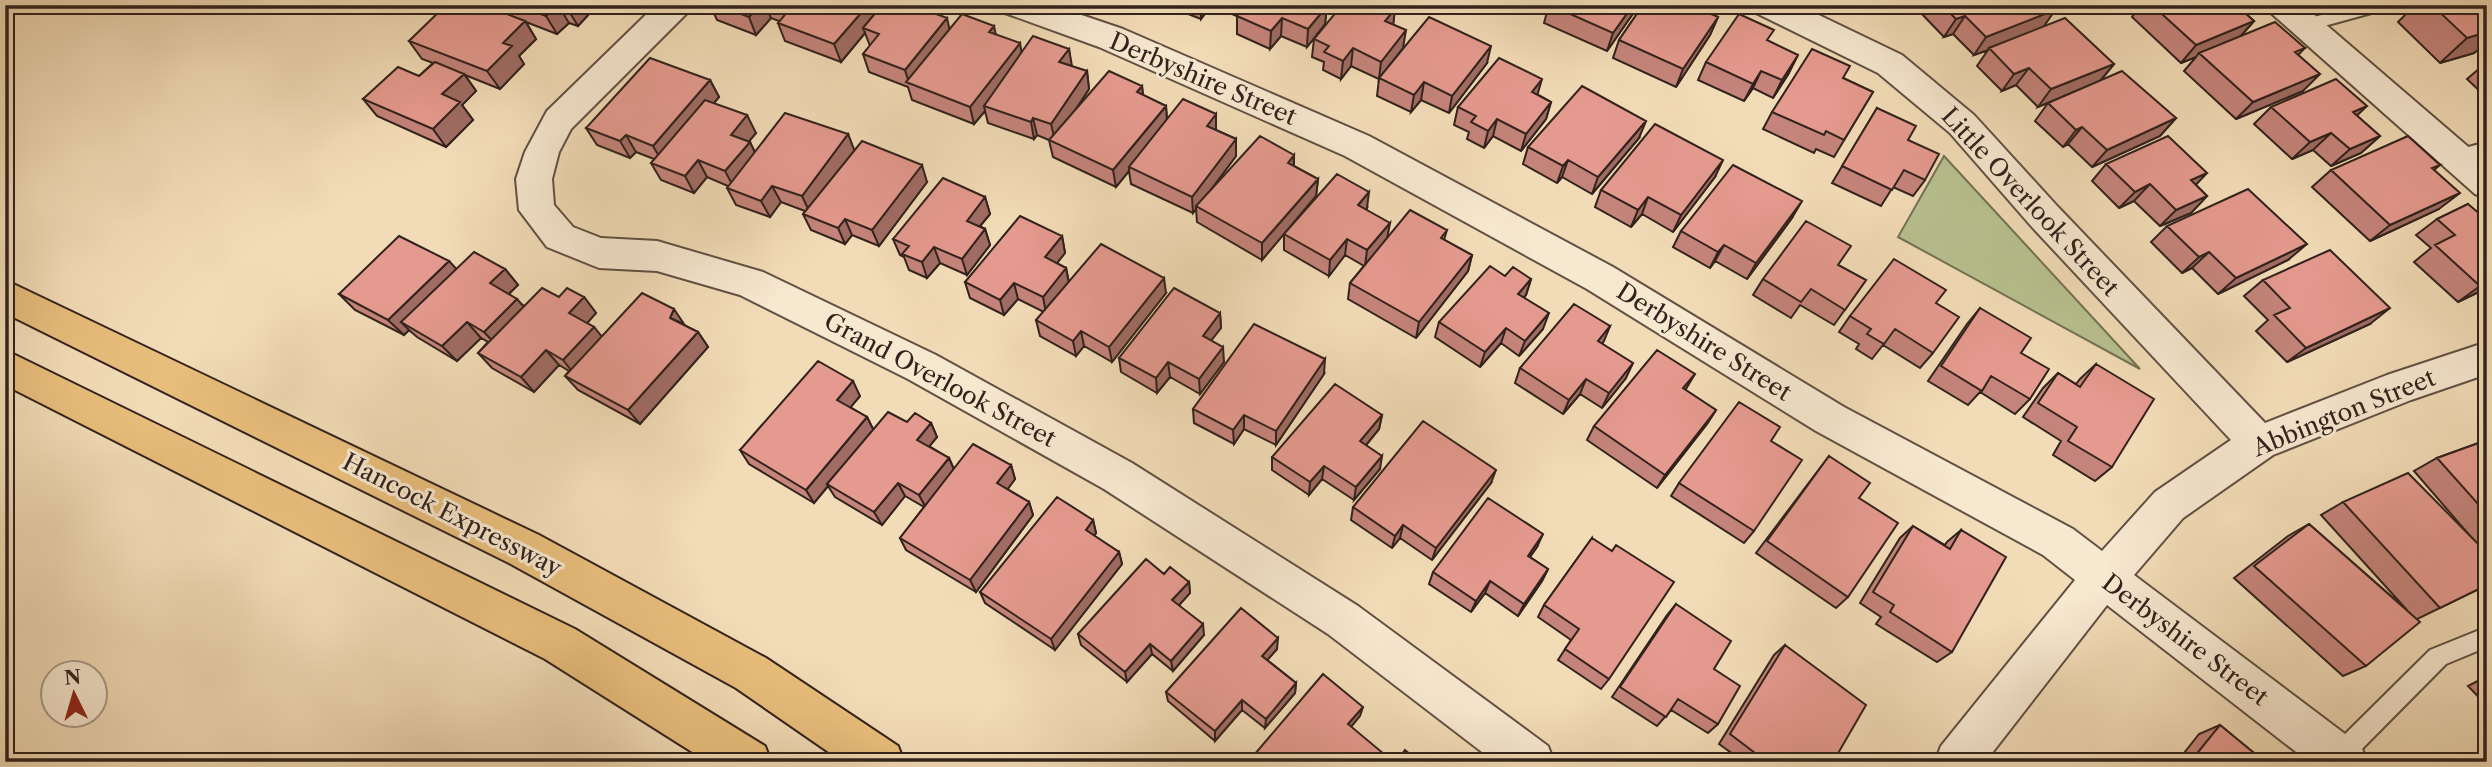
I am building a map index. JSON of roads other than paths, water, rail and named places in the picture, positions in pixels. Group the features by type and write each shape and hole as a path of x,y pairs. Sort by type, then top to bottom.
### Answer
{"main road":[{"name":"Hancock Expressway","path":"5,295 524,549 751,673 882,762"},
{"path":"5,366 560,645 749,762"}],"street":[{"name":"Grand Overlook Street","path":"676,5 559,120 542,152 534,179 537,210 560,237 599,253 657,256 750,283 922,366 1118,476 1343,620 1532,762"},
{"name":"Derbyshire Street","path":"1016,5 1111,38 1357,146 1600,278 1830,419 2058,542 2341,759"},
{"name":"Little Overlook Street","path":"1767,5 1890,64 1962,124 2054,227 2259,443"},
{"path":"2294,15 2471,153 2487,184"},
{"name":"Abbington Street","path":"1957,762 2074,612 2169,505 2259,443 2401,387 2487,358"}],"lane":[{"path":"2294,15 2380,5"},
{"path":"2341,759 2438,657 2487,637"}]}
